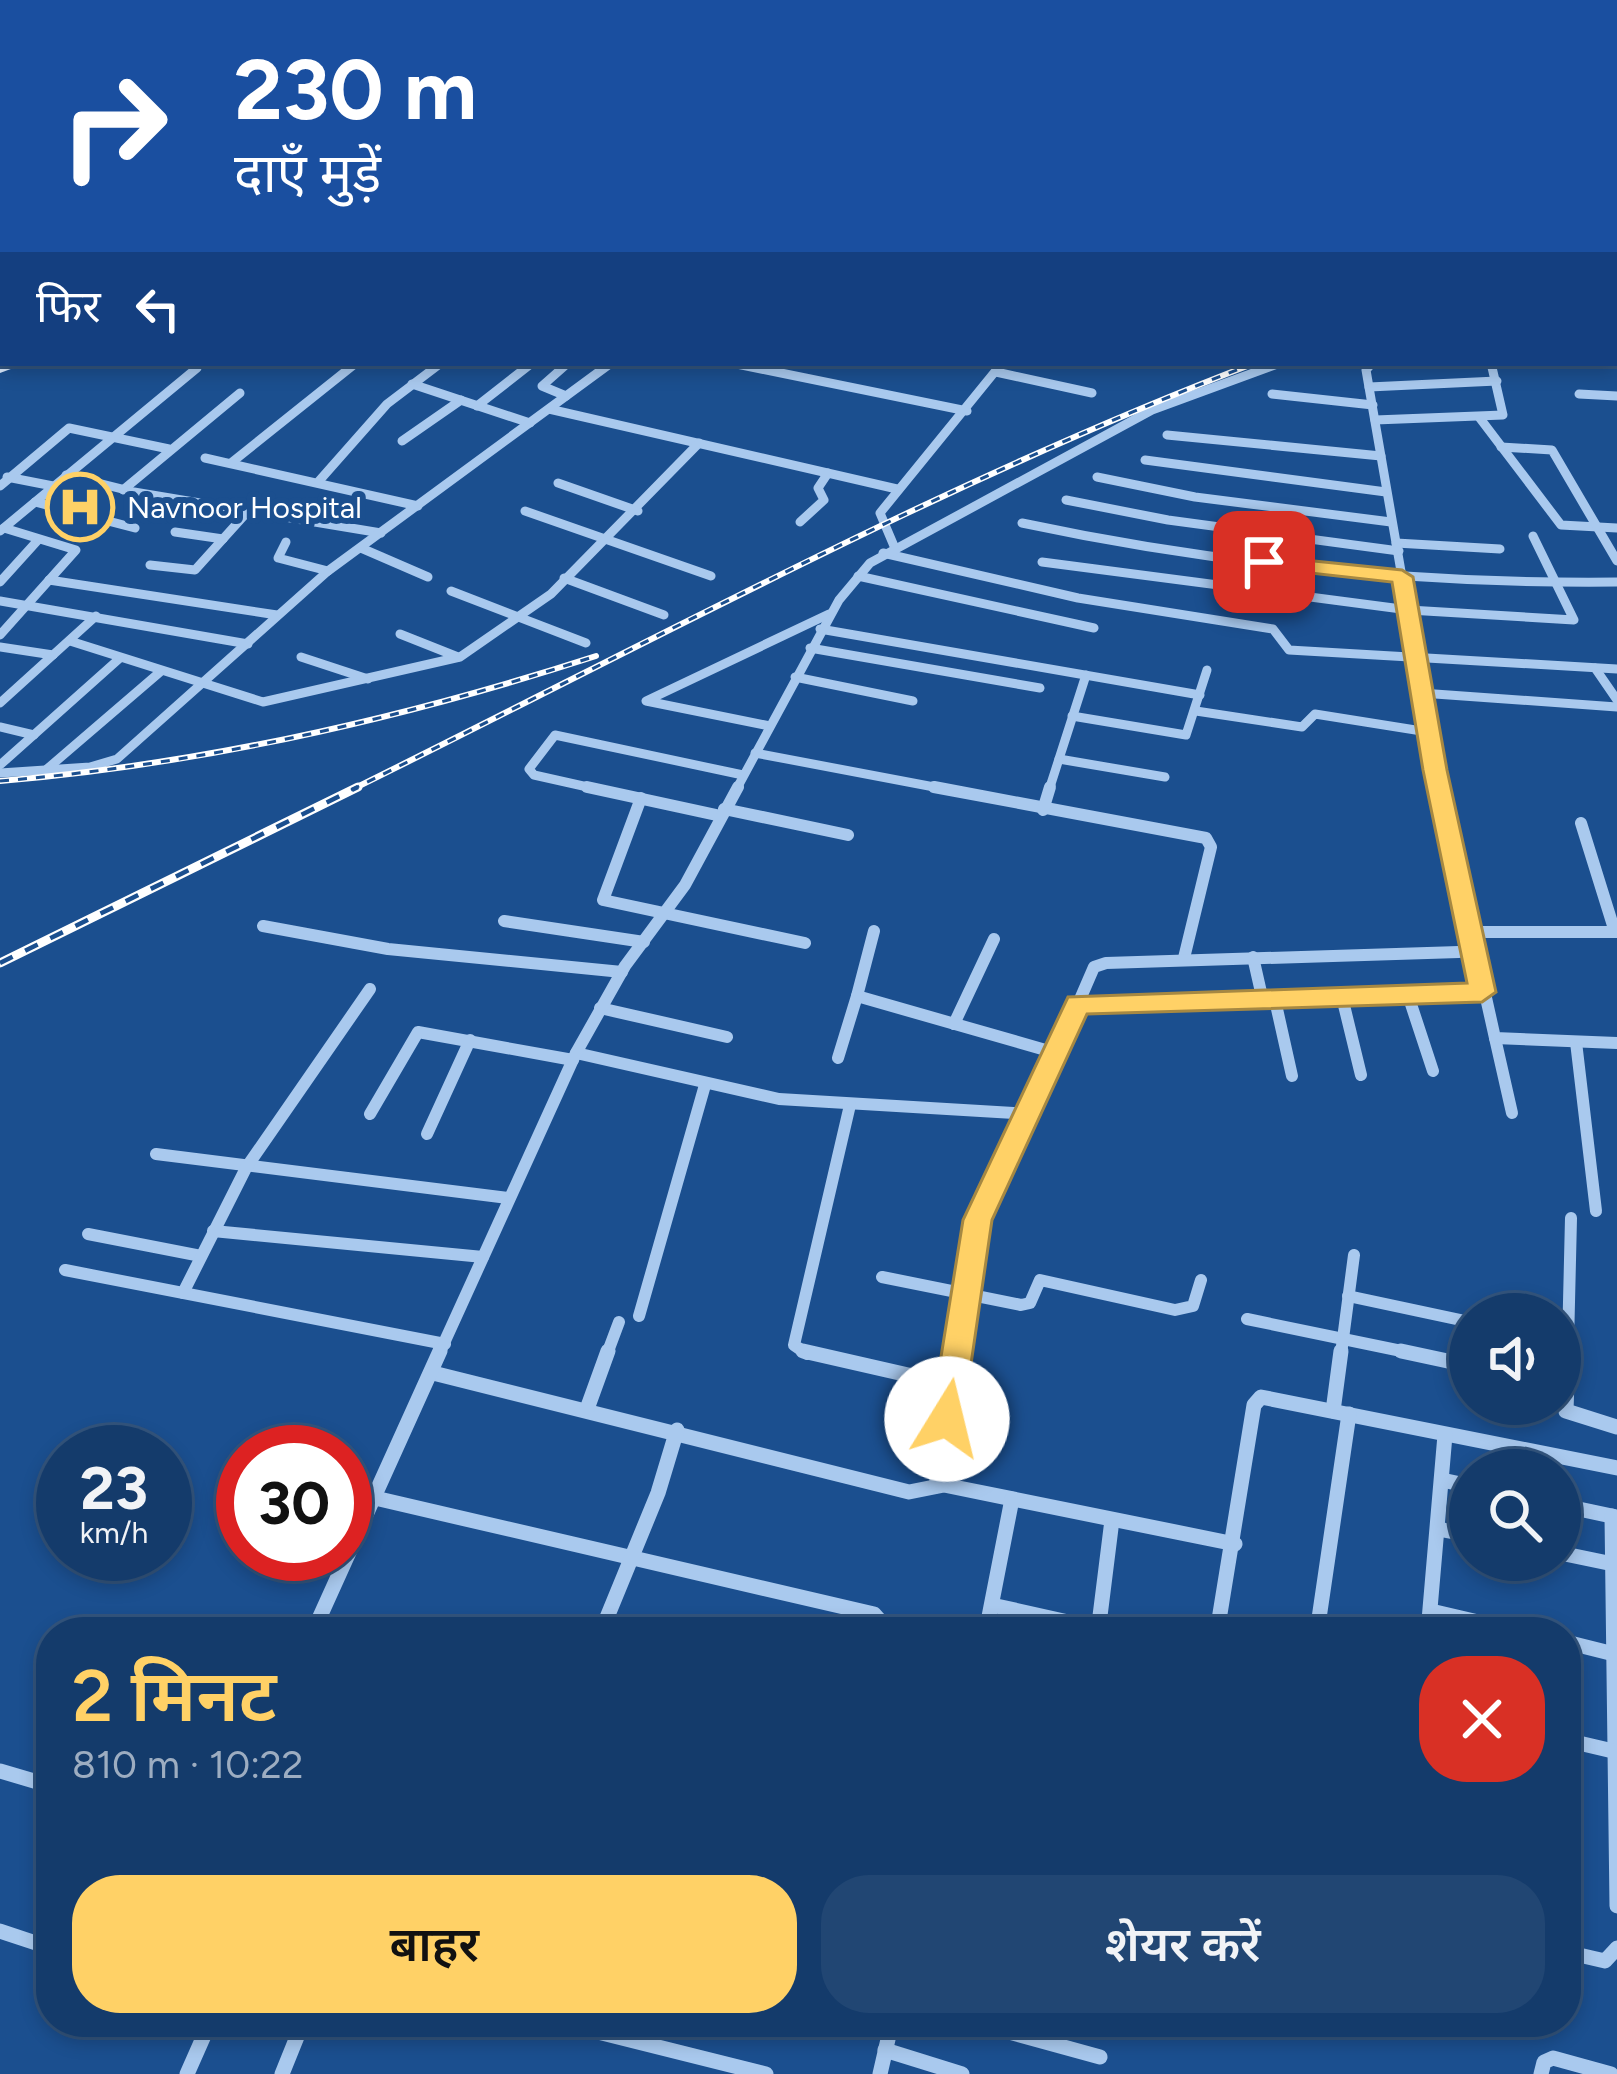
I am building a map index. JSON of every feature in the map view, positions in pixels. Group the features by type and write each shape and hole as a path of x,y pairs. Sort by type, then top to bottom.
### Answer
{"street":[{"path":"231,463 352,366"},
{"path":"319,481 387,404 437,366"},
{"path":"477,406 528,366"},
{"path":"565,366 542,386 566,396"},
{"path":"0,769 46,770 117,759 205,687 328,571 607,366"},
{"path":"747,366 968,411"},
{"path":"320,1617 575,1056 622,972 664,916 829,614 881,553 965,513 1152,410 1272,366"},
{"path":"1369,366 1366,370 1428,732 1482,992 1513,1113"},
{"path":"1375,420 1506,413 1492,366"},
{"path":"2,530 196,368"},
{"path":"894,546 880,518 897,489 968,411 999,368 1091,393"},
{"path":"1369,387 1497,381"},
{"path":"412,384 530,423"},
{"path":"123,490 240,393"},
{"path":"1272,394 1373,405"},
{"path":"1579,394 1617,396"},
{"path":"402,441 460,400"},
{"path":"549,409 897,489"},
{"path":"1479,417 1562,525 1617,528"},
{"path":"3,480 69,428 169,449"},
{"path":"1167,435 1381,456"},
{"path":"70,641 263,702 460,657 484,646 608,539 699,443"},
{"path":"1502,448 1552,450 1617,560"},
{"path":"206,458 418,506"},
{"path":"1144,460 1386,492"},
{"path":"800,522 824,500 818,488 828,473"},
{"path":"66,476 123,490 381,533"},
{"path":"1096,477 1195,497 1391,522"},
{"path":"3,480 53,486"},
{"path":"558,483 638,511"},
{"path":"1066,500 1168,520 1397,547 1500,549"},
{"path":"35,502 135,528"},
{"path":"150,565 195,570 250,509"},
{"path":"526,511 711,576"},
{"path":"1022,523 1139,547 1402,577 1617,582"},
{"path":"0,635 76,550 2,530"},
{"path":"175,532 223,539"},
{"path":"1042,562 1409,610 1574,620 1533,536"},
{"path":"0,581 38,540"},
{"path":"286,542 278,558 328,571"},
{"path":"361,548 428,577"},
{"path":"881,553 1078,598 1273,629 1280,633 1284,649 1617,669"},
{"path":"858,576 1094,628"},
{"path":"564,578 664,615"},
{"path":"49,580 277,615"},
{"path":"451,591 586,643"},
{"path":"0,601 248,644"},
{"path":"770,726 646,701 829,614"},
{"path":"0,703 97,616"},
{"path":"820,628 1200,695"},
{"path":"400,634 460,657"},
{"path":"0,647 53,655"},
{"path":"810,648 1040,688"},
{"path":"302,657 369,679"},
{"path":"0,769 120,658"},
{"path":"1595,668 1617,704"},
{"path":"1072,716 1186,735 1208,670"},
{"path":"46,770 160,672"},
{"path":"1042,810 1085,675"},
{"path":"795,677 913,701"},
{"path":"0,681 21,684"},
{"path":"1421,693 1617,704"},
{"path":"1196,711 1302,727 1315,714 1428,732"},
{"path":"0,727 34,735"},
{"path":"743,775 555,735 530,769 534,775 641,798 848,835"},
{"path":"755,753 1206,838 1211,847 1184,958"},
{"path":"1059,759 1166,777"},
{"path":"641,798 602,900 805,944"},
{"path":"1469,932 1616,932 1581,823"},
{"path":"504,921 644,942"},
{"path":"263,926 388,949 622,972"},
{"path":"838,1058 874,931"},
{"path":"954,1024 994,939"},
{"path":"936,1486 978,1220 1099,964 1459,952"},
{"path":"1253,957 1292,1076"},
{"path":"183,1293 246,1168 370,989"},
{"path":"1078,1004 1482,992"},
{"path":"1408,995 1433,1071"},
{"path":"857,996 1056,1053"},
{"path":"1342,997 1361,1075"},
{"path":"600,1008 727,1037"},
{"path":"370,1114 414,1034 575,1056 778,1100 1031,1114"},
{"path":"1495,1038 1617,1043"},
{"path":"428,1134 470,1040"},
{"path":"1576,1042 1596,1211"},
{"path":"638,1316 705,1085"},
{"path":"850,1105 794,1345 808,1354 952,1385"},
{"path":"156,1154 508,1198"},
{"path":"1567,1293 1571,1218"},
{"path":"213,1232 483,1256"},
{"path":"88,1234 201,1256"},
{"path":"1319,1617 1354,1255"},
{"path":"65,1270 445,1344"},
{"path":"882,1277 1026,1304 1040,1280 1186,1309 1198,1298 1201,1280"},
{"path":"1348,1296 1449,1318"},
{"path":"1246,1319 1449,1361"},
{"path":"587,1409 619,1322"},
{"path":"433,1373 677,1430 909,1492 936,1486 1235,1544"},
{"path":"1220,1617 1256,1399 1269,1396 1617,1468"},
{"path":"1581,1416 1617,1427"},
{"path":"607,1617 658,1493 677,1430"},
{"path":"1430,1617 1445,1435"},
{"path":"1442,1480 1449,1482"},
{"path":"375,1498 630,1554 877,1617"},
{"path":"989,1617 1012,1499"},
{"path":"1581,1510 1615,1517 1617,1906"},
{"path":"1104,1617 1112,1520"},
{"path":"1438,1529 1449,1531"},
{"path":"1581,1557 1613,1564"},
{"path":"992,1605 1043,1617"},
{"path":"1431,1611 1457,1617"},
{"path":"1581,1646 1614,1654"},
{"path":"1581,1744 1617,1752"},
{"path":"0,1772 36,1782"},
{"path":"0,1931 36,1943"},
{"path":"1581,1955 1605,1961 1617,1948"},
{"path":"187,2074 203,2037"},
{"path":"282,2074 297,2037"},
{"path":"618,2037 766,2074"},
{"path":"880,2074 888,2037"},
{"path":"1027,2037 1100,2057"},
{"path":"885,2050 962,2074"},
{"path":"1541,2074 1544,2062 1553,2058 1611,2074"}],"railway":[{"path":"351,790 911,511 1247,366"},
{"path":"0,781 152,763 302,736 449,700 596,656"},
{"path":"0,963 358,787"}],"place":[{"name":"Navnoor Hospital","path":"80,507"}],"route":[{"path":"947,1419 978,1220 1078,1004 1482,992 1435,770 1402,577 1264,562"}]}
